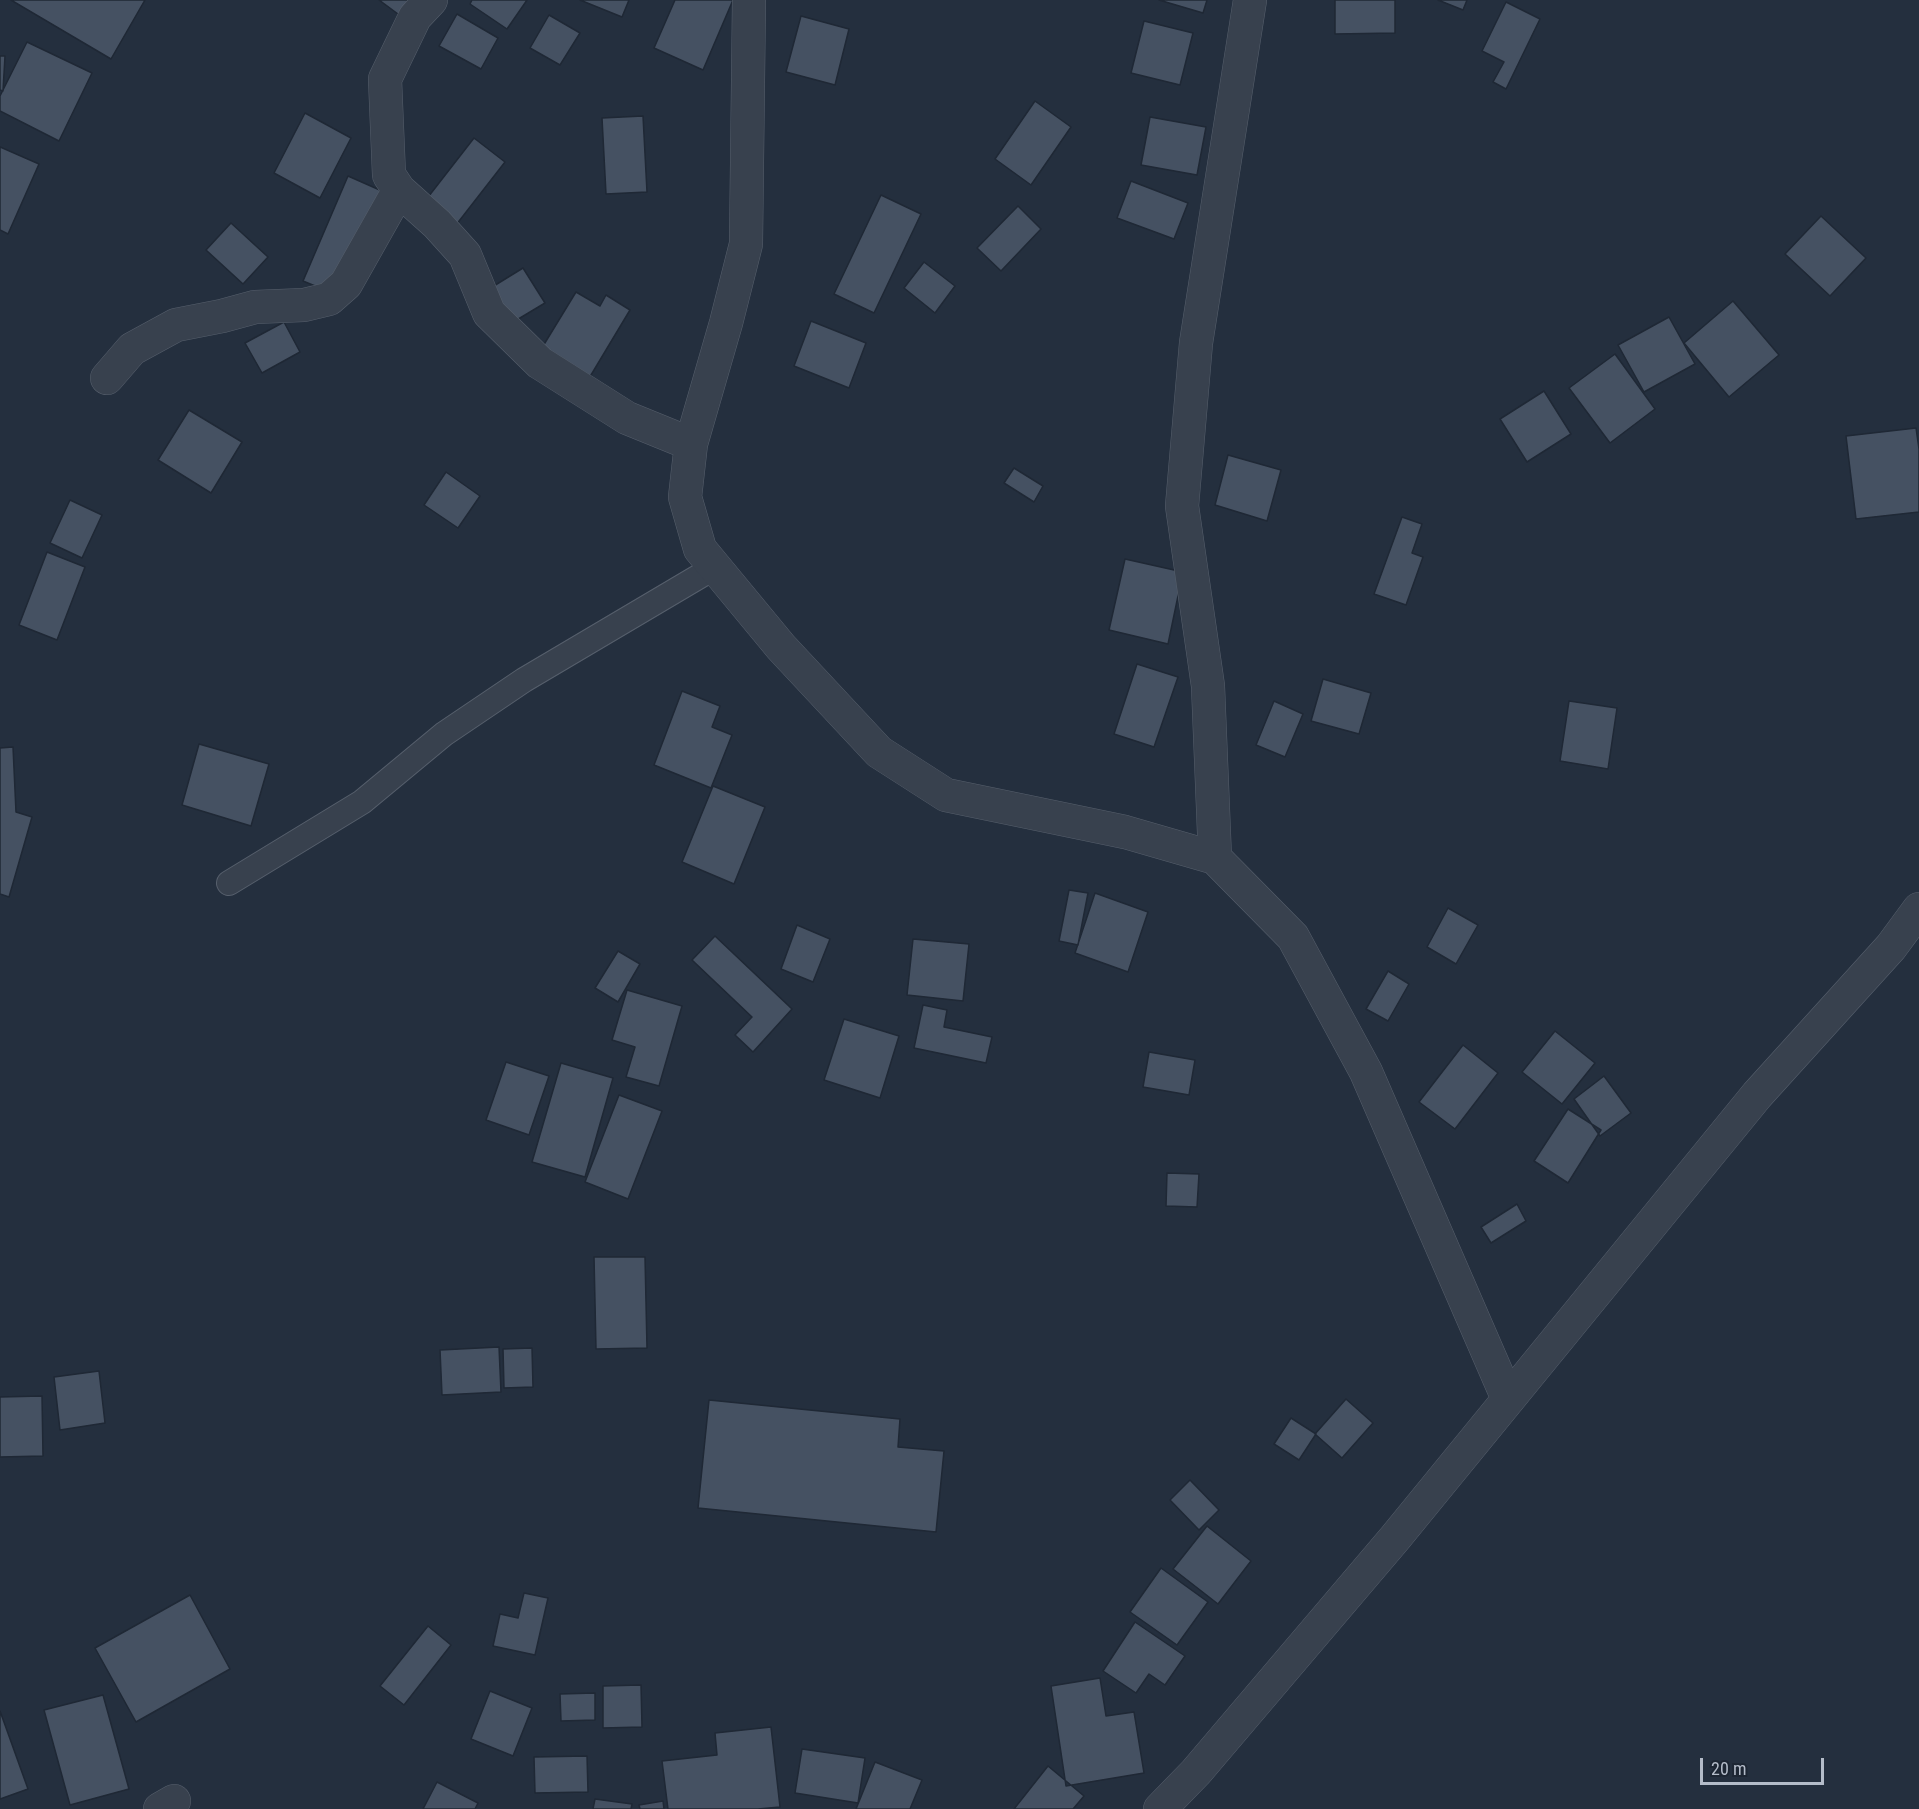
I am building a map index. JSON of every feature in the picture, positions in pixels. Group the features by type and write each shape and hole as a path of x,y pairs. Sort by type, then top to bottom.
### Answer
{"street":[{"path":"431,0 415,17 385,79 389,175 399,190 437,224 465,255 489,313 540,363 627,418 691,444"},
{"path":"749,0 746,244 691,444 685,497 700,549 781,647 879,752 946,795 1125,832 1215,858 1293,937 1366,1072 1508,1399"},
{"path":"1215,858 1208,686 1182,506 1196,343 1250,0"},
{"path":"107,378 132,349 176,325 255,307 303,305 329,300 346,284 399,190"},
{"path":"1160,1809 1196,1772 1395,1538 1757,1095 1891,947 1919,909"}],"lane":[{"path":"229,883 362,802 444,734 524,680 715,567"}],"building":[{"path":"11,0 145,0 111,59"},
{"path":"379,0 414,0 402,17"},
{"path":"472,0 527,0 507,29 470,4"},
{"path":"580,0 629,0 622,17"},
{"path":"675,0 733,0 703,70 654,48"},
{"path":"1159,0 1207,0 1203,13"},
{"path":"1335,0 1395,0 1395,33 1335,34"},
{"path":"1438,0 1467,0 1463,10"},
{"path":"1506,2 1540,19 1506,89 1493,82 1504,62 1482,51"},
{"path":"457,14 498,38 481,69 439,46"},
{"path":"549,15 580,33 560,65 530,48"},
{"path":"801,16 849,29 835,85 786,72"},
{"path":"1144,21 1193,33 1180,85 1131,73"},
{"path":"27,42 92,73 59,141 0,111 0,96"},
{"path":"0,56 5,56 3,91 0,90"},
{"path":"1035,101 1071,127 1031,185 995,159"},
{"path":"305,113 351,138 320,198 274,173"},
{"path":"643,116 647,192 606,194 602,118"},
{"path":"1150,117 1206,127 1197,175 1141,165"},
{"path":"474,138 505,162 456,225 425,201"},
{"path":"0,147 39,164 8,234 0,230"},
{"path":"348,176 382,191 337,295 303,281"},
{"path":"1131,181 1188,203 1174,239 1117,218"},
{"path":"881,195 921,214 874,313 834,294"},
{"path":"1018,206 1041,229 1001,271 977,248"},
{"path":"1821,216 1866,258 1830,296 1785,254"},
{"path":"231,223 268,257 243,284 206,250"},
{"path":"924,262 955,286 935,313 904,288"},
{"path":"523,268 545,303 505,327 484,292"},
{"path":"576,292 600,306 606,295 630,310 588,380 540,351"},
{"path":"1733,301 1779,355 1729,397 1684,343"},
{"path":"1669,317 1695,364 1644,392 1618,345"},
{"path":"811,321 866,343 849,388 794,366"},
{"path":"284,322 300,352 262,373 245,343"},
{"path":"1615,354 1655,409 1610,443 1569,388"},
{"path":"1544,391 1571,434 1527,462 1500,419"},
{"path":"189,410 242,442 211,493 158,460"},
{"path":"1916,428 1919,449 1919,512 1856,519 1846,436"},
{"path":"1228,455 1281,470 1267,521 1215,505"},
{"path":"1014,468 1043,486 1034,502 1004,483"},
{"path":"446,472 480,496 458,528 424,505"},
{"path":"70,500 102,515 82,558 50,543"},
{"path":"1402,517 1422,524 1412,553 1423,557 1406,605 1374,594"},
{"path":"47,552 85,567 57,640 19,625"},
{"path":"1125,559 1183,572 1168,644 1109,630"},
{"path":"1137,664 1178,677 1154,747 1114,734"},
{"path":"1323,679 1371,693 1359,734 1311,721"},
{"path":"682,691 720,706 712,727 732,735 711,788 654,765"},
{"path":"1274,701 1303,714 1285,757 1256,745"},
{"path":"1569,701 1617,708 1608,769 1560,761"},
{"path":"199,744 269,764 251,826 182,805"},
{"path":"13,747 16,812 32,817 9,897 0,894 0,748"},
{"path":"713,786 765,807 734,884 682,862"},
{"path":"1069,890 1088,893 1078,945 1059,941"},
{"path":"1095,893 1148,912 1128,972 1075,953"},
{"path":"1448,908 1478,925 1456,964 1427,947"},
{"path":"797,925 830,939 813,982 781,969"},
{"path":"715,936 792,1009 753,1052 735,1035 752,1017 692,960"},
{"path":"913,939 969,944 963,1001 907,995"},
{"path":"618,951 640,964 618,1002 595,988"},
{"path":"1388,971 1409,984 1388,1021 1366,1009"},
{"path":"627,990 682,1006 659,1086 626,1077 635,1047 612,1040"},
{"path":"923,1005 947,1010 944,1027 992,1037 986,1063 914,1048"},
{"path":"844,1019 899,1036 880,1098 824,1080"},
{"path":"1555,1031 1595,1063 1562,1104 1522,1072"},
{"path":"1463,1045 1498,1073 1455,1129 1419,1102"},
{"path":"1149,1052 1195,1060 1189,1095 1143,1087"},
{"path":"506,1062 549,1076 529,1135 486,1120"},
{"path":"561,1063 613,1078 585,1177 532,1162"},
{"path":"1604,1076 1631,1113 1600,1136 1574,1099"},
{"path":"619,1095 662,1111 628,1199 585,1182"},
{"path":"1568,1109 1601,1130 1568,1183 1534,1161"},
{"path":"1167,1173 1199,1174 1197,1207 1166,1206"},
{"path":"1517,1204 1526,1221 1491,1243 1481,1227"},
{"path":"594,1257 645,1257 647,1348 596,1349"},
{"path":"499,1347 501,1392 442,1395 440,1350"},
{"path":"532,1348 533,1387 504,1388 503,1349"},
{"path":"99,1371 105,1423 60,1430 54,1377"},
{"path":"42,1396 43,1456 0,1457 0,1397"},
{"path":"1346,1399 1373,1423 1342,1458 1315,1434"},
{"path":"709,1400 900,1419 898,1447 944,1451 936,1532 698,1508"},
{"path":"1291,1418 1316,1434 1299,1460 1274,1444"},
{"path":"1190,1480 1219,1510 1199,1530 1170,1500"},
{"path":"1207,1526 1251,1561 1218,1604 1173,1569"},
{"path":"1161,1568 1208,1602 1177,1645 1130,1612"},
{"path":"524,1593 548,1598 535,1655 493,1646 500,1614 518,1618"},
{"path":"190,1595 230,1669 136,1722 95,1648"},
{"path":"1135,1622 1185,1656 1165,1685 1149,1674 1136,1693 1103,1671"},
{"path":"428,1626 451,1645 404,1705 380,1686"},
{"path":"1100,1678 1106,1716 1134,1712 1144,1773 1066,1786 1051,1686"},
{"path":"641,1685 642,1727 603,1728 603,1686"},
{"path":"490,1691 532,1708 513,1756 471,1739"},
{"path":"595,1693 595,1720 561,1721 560,1694"},
{"path":"103,1695 129,1789 70,1805 44,1710"},
{"path":"0,1711 28,1789 0,1799"},
{"path":"771,1727 780,1807 668,1809 662,1761 717,1755 715,1733"},
{"path":"802,1749 865,1758 858,1803 795,1793"},
{"path":"587,1756 588,1792 535,1793 534,1757"},
{"path":"875,1762 922,1780 910,1809 856,1809"},
{"path":"1048,1766 1084,1796 1073,1809 1014,1809"},
{"path":"437,1782 478,1803 475,1809 423,1809"},
{"path":"595,1799 632,1804 631,1809 593,1809"},
{"path":"663,1801 664,1809 640,1809 639,1805"}]}
